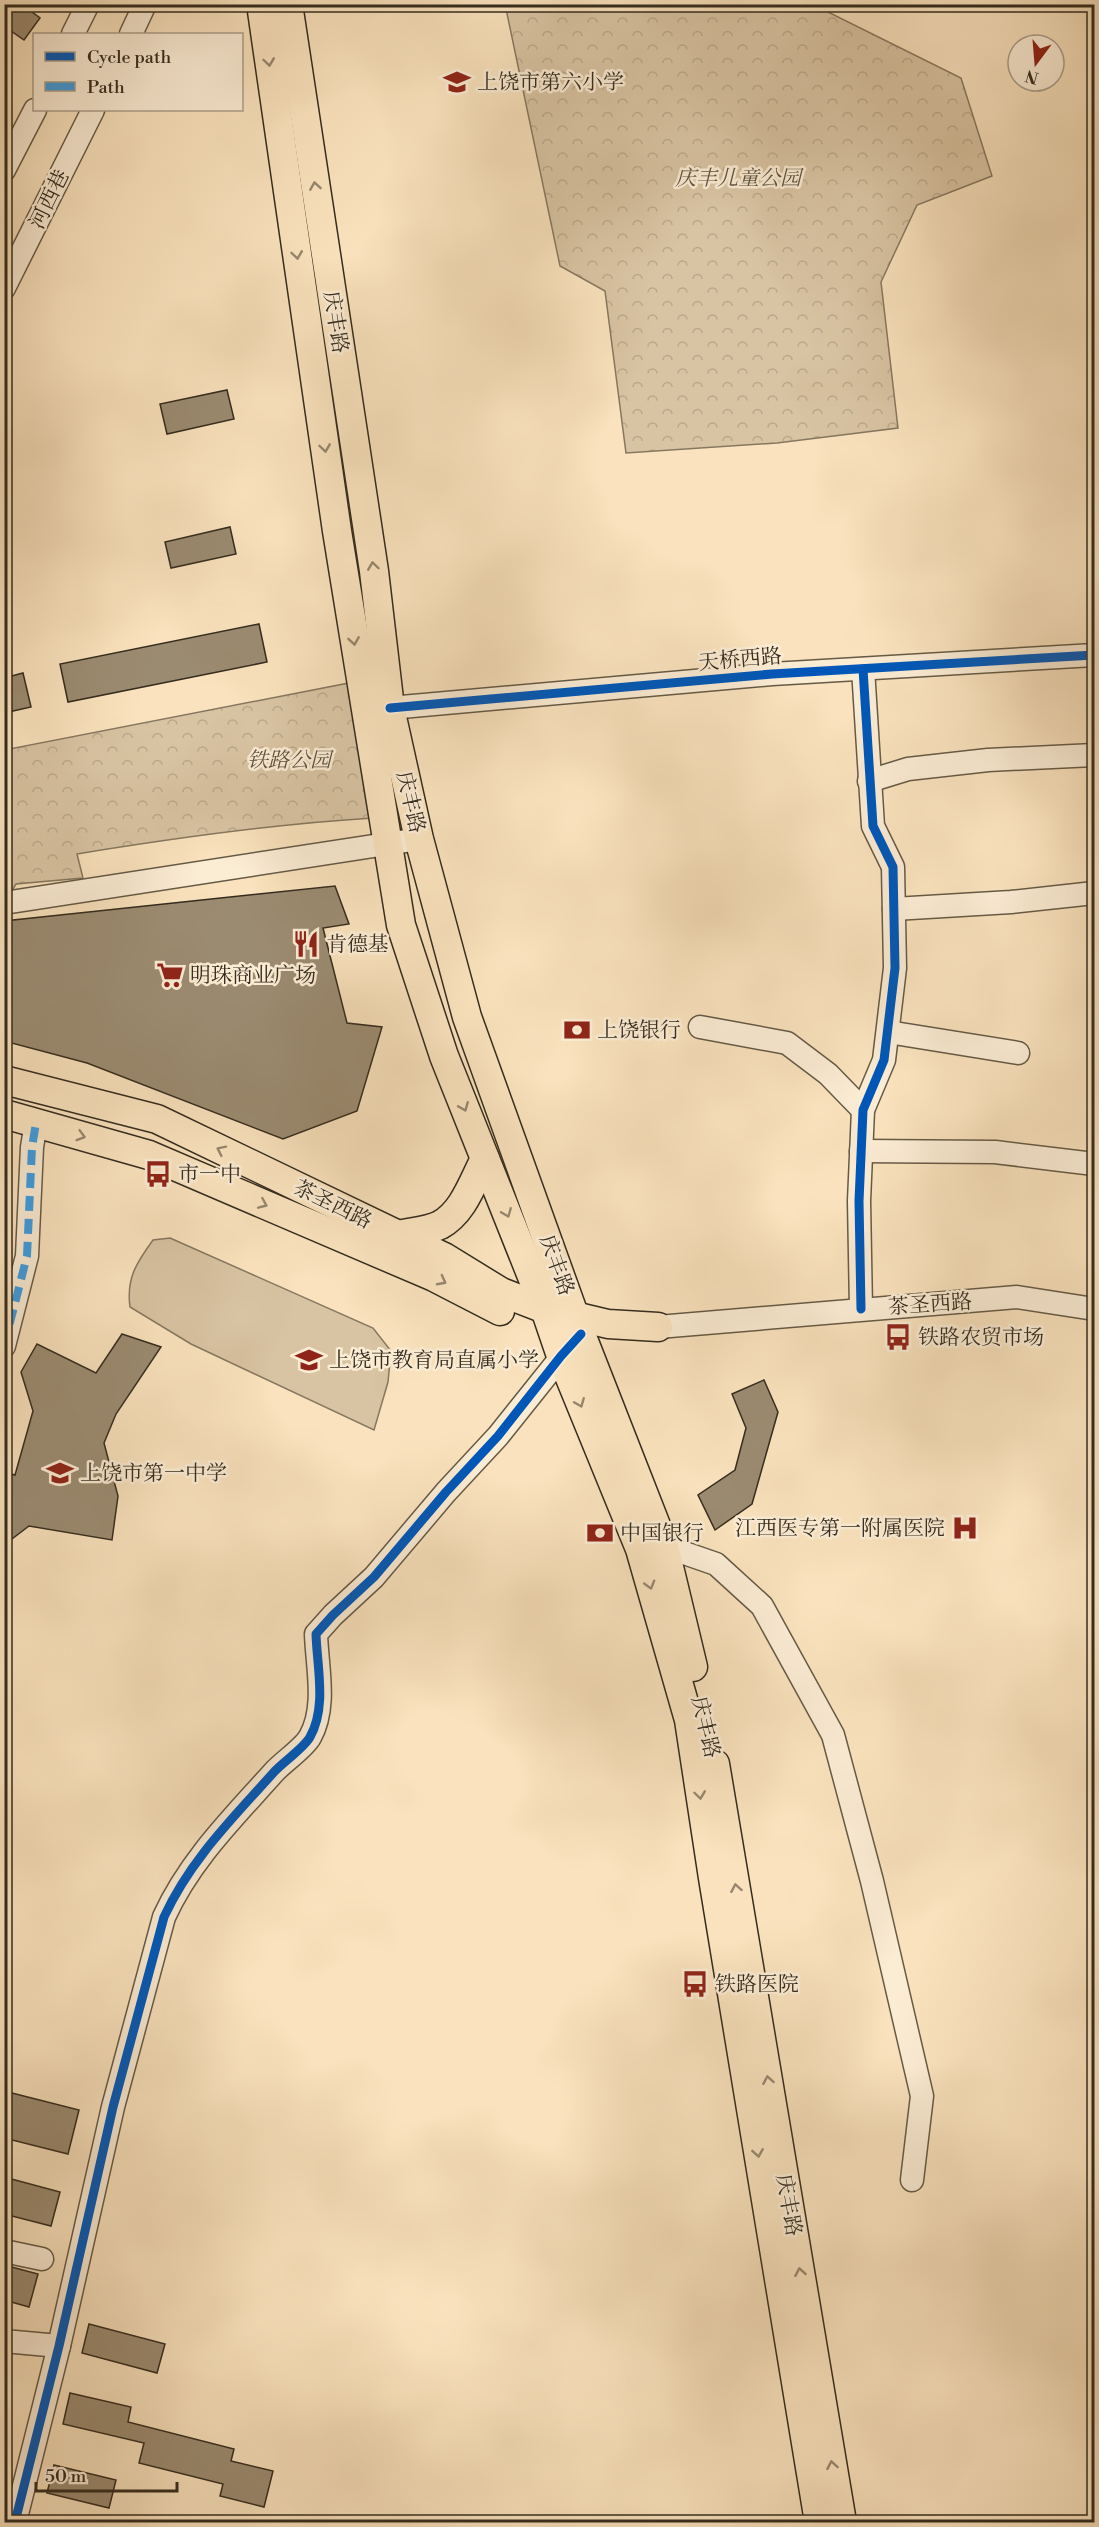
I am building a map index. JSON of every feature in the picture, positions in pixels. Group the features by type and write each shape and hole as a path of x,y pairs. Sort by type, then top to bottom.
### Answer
{"main road":[{"path":"261,4 336,531 401,925 444,1056 485,1159 563,1322 561,1356 640,1549 689,1720 716,1901 819,2523"},
{"name":"庆丰路","path":"288,4 374,571 390,708 419,839 467,1017 563,1322 664,1546 714,1755 842,2523"},
{"name":"茶圣西路","path":"4,1080 158,1119 444,1257 501,1292 563,1322 608,1339 658,1328"},
{"name":"茶圣西路","path":"4,1113 149,1155 434,1277 494,1310 563,1322"},
{"path":"398,1235 440,1225 461,1206 485,1159"}],"street":[{"path":"74,33 88,4"},
{"path":"132,33 146,4"},
{"path":"4,170 34,111"},
{"name":"河西巷","path":"4,288 92,111"},
{"name":"天桥西路","path":"390,708 772,674 1095,655"},
{"path":"861,1309 859,1201 863,1110 884,1060 895,968 893,867 873,826 863,669"},
{"path":"869,781 908,769 977,761 1095,755"},
{"path":"4,903 419,839"},
{"path":"894,909 1011,902 1095,893"},
{"path":"700,1027 787,1043 828,1074 863,1110"},
{"path":"888,1032 1018,1053"},
{"path":"4,1347 27,1256 32,1146 36,1123"},
{"path":"861,1151 995,1152 1095,1164"},
{"name":"茶圣西路","path":"658,1328 1017,1297 1095,1309"},
{"path":"15,2523 59,2346 112,2107 164,1917 174,1896 206,1848 284,1761 310,1738 320,1706 316,1634 374,1577 446,1492 498,1436 561,1356"},
{"path":"664,1546 716,1564 762,1606 833,1735 872,1881 922,2096 912,2180"},
{"path":"4,2251 42,2259"},
{"path":"4,2341 59,2346"}],"green space":[{"name":"庆丰儿童公园","path":"505,4 814,5 961,78 992,176 917,205 881,282 898,428 777,443 626,453 605,291 560,266"},
{"name":"铁路公园","path":"349,683 373,818 224,832 77,854 83,878 16,884 11,892 5,893 4,750"},
{"path":"170,1238 373,1328 391,1351 388,1382 374,1430 191,1344 130,1307 131,1279 138,1263 153,1240"}],"building":[{"path":"4,4 21,4 40,18 24,40 4,26"},
{"path":"227,390 234,419 167,434 160,404"},
{"path":"230,527 236,554 171,568 165,542"},
{"path":"259,624 267,662 68,702 60,664"},
{"path":"23,673 31,707 4,713 4,678"},
{"name":"明珠商业广场","path":"335,886 349,924 323,928 347,1023 382,1027 357,1111 283,1139 87,1063 4,1041 4,921"},
{"path":"122,1334 161,1347 116,1414 104,1443 118,1496 112,1540 29,1526 4,1545 4,1472 15,1475 33,1411 21,1372 37,1344 96,1373"},
{"path":"764,1380 778,1412 752,1504 715,1530 698,1495 735,1470 746,1428 732,1394"},
{"path":"4,2091 79,2110 68,2154 4,2138"},
{"path":"4,2177 60,2192 51,2226 4,2214"},
{"path":"4,2265 38,2274 29,2307 4,2300"},
{"path":"89,2324 165,2344 157,2373 82,2353"},
{"path":"70,2393 131,2407 128,2422 234,2449 231,2461 273,2471 264,2507 220,2496 223,2484 139,2463 144,2443 63,2424"},
{"path":"54,2465 116,2480 109,2508 47,2493"}],"marked path":[{"path":"4,1346 27,1256 32,1147 36,1123"}],"cycle path":[{"path":"390,708 772,674 1094,655"},
{"path":"861,1309 859,1201 863,1110 884,1060 895,968 893,867 873,826 863,669"},
{"path":"15,2522 59,2346 113,2107 164,1917 186,1877 213,1840 274,1772 310,1737 320,1700 316,1634 374,1577 446,1492 498,1436 581,1334"}],"place":[{"name":"上饶市第六小学","path":"457,82"},
{"name":"肯德基","path":"306,944"},
{"name":"明珠商业广场","path":"170,975"},
{"name":"上饶银行","path":"577,1030"},
{"name":"市一中","path":"158,1174"},
{"name":"铁路农贸市场","path":"898,1337"},
{"name":"上饶市教育局直属小学","path":"309,1360"},
{"name":"上饶市第一中学","path":"60,1473"},
{"name":"江西医专第一附属医院","path":"965,1528"},
{"name":"中国银行","path":"600,1533"},
{"name":"铁路医院","path":"695,1984"}]}
